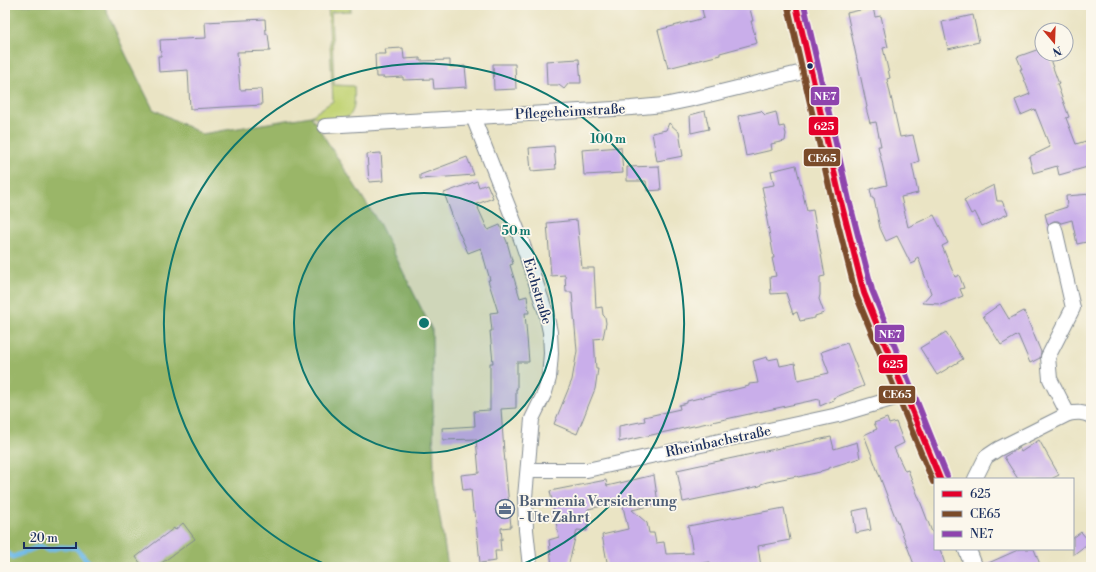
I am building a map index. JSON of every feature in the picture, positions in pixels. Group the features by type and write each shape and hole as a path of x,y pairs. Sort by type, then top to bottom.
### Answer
{"street":[{"path":"796,5 841,202 864,293 940,478"},
{"name":"Pflegeheimstraße","path":"325,126 631,108 688,100 811,70"},
{"name":"Eichstraße","path":"473,117 521,239 546,312 550,332 551,353 549,378 545,392 532,419 525,497 526,530 530,567"},
{"path":"1055,229 1073,308 1048,357 1050,379 1068,414"},
{"name":"Rheinbachstraße","path":"528,470 587,470 838,415 905,395"},
{"path":"976,478 986,457 998,449 1068,414 1084,412 1091,416"},
{"path":"967,550 974,567"}],"green space":[{"path":"5,5 104,5 126,55 153,109 202,134 311,116 380,225 432,330 434,482 448,567 5,567"},
{"path":"328,5 350,5 351,11 331,12 334,85 354,86 354,102 352,112 349,116 337,120 311,116 333,101"}],"building":[{"path":"701,5 749,5 753,21 751,21 757,43 720,53 720,55 668,68 658,30 704,18"},
{"path":"873,7 875,17 881,16 888,47 883,48 890,78 887,79 900,137 913,135 919,161 912,164 918,193 901,197 908,227 934,215 948,243 942,246 955,277 959,275 964,288 960,289 963,296 940,305 922,303 931,293 918,257 915,259 916,262 911,264 897,236 886,241 880,228 874,199 872,198 870,189 887,185 878,146 881,146 876,122 870,123 866,108 847,13"},
{"path":"973,15 979,42 948,49 942,22"},
{"path":"265,19 266,34 268,34 270,51 237,52 240,90 261,89 262,105 190,109 188,70 159,72 158,56 161,56 160,40 206,38 205,22"},
{"path":"403,48 404,59 420,58 420,61 450,60 450,67 465,66 467,87 434,89 433,79 403,80 403,77 376,77 375,54 386,54 385,49"},
{"path":"1034,51 1034,62 1051,62 1069,117 1066,118 1076,144 1086,141 1091,158 1091,166 1059,175 1057,166 1033,173 1029,157 1050,147 1035,109 1021,115 1015,100 1030,94 1017,57"},
{"path":"579,59 581,83 569,83 564,89 559,85 547,85 546,61"},
{"path":"493,64 515,64 516,89 494,90"},
{"path":"705,111 709,129 691,133 690,115"},
{"path":"761,111 765,115 776,112 779,127 784,126 786,134 785,141 771,144 772,150 746,156 738,116"},
{"path":"669,123 679,132 683,156 657,161 652,133 666,130"},
{"path":"554,146 556,169 531,171 529,148"},
{"path":"621,147 623,173 584,175 582,150"},
{"path":"381,153 383,181 369,182 367,154"},
{"path":"467,157 474,175 420,179 420,175"},
{"path":"796,165 807,211 813,210 825,276 820,277 819,299 824,313 815,316 815,318 800,321 797,312 793,314 786,293 771,294 770,277 776,276 766,215 768,215 762,187 774,185 771,171"},
{"path":"659,166 661,190 647,191 646,181 627,181 627,167"},
{"path":"477,181 479,187 487,184 493,198 477,204 478,208 488,230 500,225 507,242 513,264 510,265 520,298 527,296 529,313 525,313 529,362 517,362 516,408 501,409 511,527 501,528 501,551 495,551 496,561 480,563 471,489 463,490 461,475 479,473 476,439 443,440 442,428 475,426 474,411 490,410 490,363 493,363 490,313 498,312 488,280 490,280 481,248 468,253 444,193"},
{"path":"994,185 997,201 1002,201 1008,214 982,226 975,212 971,214 964,200"},
{"path":"1091,194 1091,241 1077,244 1072,220 1061,223 1054,221 1048,225 1045,214 1067,207 1066,196"},
{"path":"577,220 582,268 594,268 596,308 602,307 606,323 603,338 594,339 596,369 598,369 595,389 577,434 554,424 572,380 577,351 572,292 566,292 565,275 551,276 547,223"},
{"path":"1000,304 1009,319 1024,311 1041,352 1040,358 1030,363 1018,335 1001,345 983,316"},
{"path":"946,332 963,359 937,375 920,348"},
{"path":"847,343 864,386 833,398 834,400 820,406 819,399 619,442 619,426 645,421 644,417 680,409 679,405 687,403 687,401 749,386 749,384 758,383 753,361 767,357 768,360 778,358 780,366 795,363 798,380 829,373 821,352"},
{"path":"887,418 889,424 896,422 904,443 894,448 905,471 908,470 932,532 934,531 934,550 940,550 946,567 915,567 864,435 877,429 874,423"},
{"path":"831,437 834,449 857,442 860,458 820,472 767,482 761,484 760,486 683,502 677,470"},
{"path":"1039,440 1059,475 1053,478 1017,478 1004,457 1019,448 1021,452"},
{"path":"654,475 658,504 632,510 647,523 649,533 654,533 656,543 664,542 666,554 693,553 688,526 784,508 790,540 758,546 761,567 711,567 710,562 681,567 608,567 602,535 628,529 622,502 588,509 587,531 577,530 568,567 552,567 549,540 559,537 550,491 606,480 607,486"},
{"path":"867,508 871,530 856,533 853,511"},
{"path":"183,523 195,539 156,567 143,567 136,557 174,528 175,530"},
{"path":"1081,532 1090,542 1073,555 1074,550 1074,537"},
{"path":"1018,550 1034,550 1041,567 984,567 984,565"}],"waterway":[{"path":"5,552 13,557 40,546 48,550 61,547 76,548 93,567"}],"transit line":[{"name":"625","path":"796,5 841,202 864,293 940,478"},
{"name":"NE7","path":"804,5 849,200 872,290 947,476"},
{"name":"CE65","path":"788,7 833,204 856,295 933,482"}],"place":[{"name":"Barmenia Versicherung - Ute Zahrt","path":"505,509"}]}
